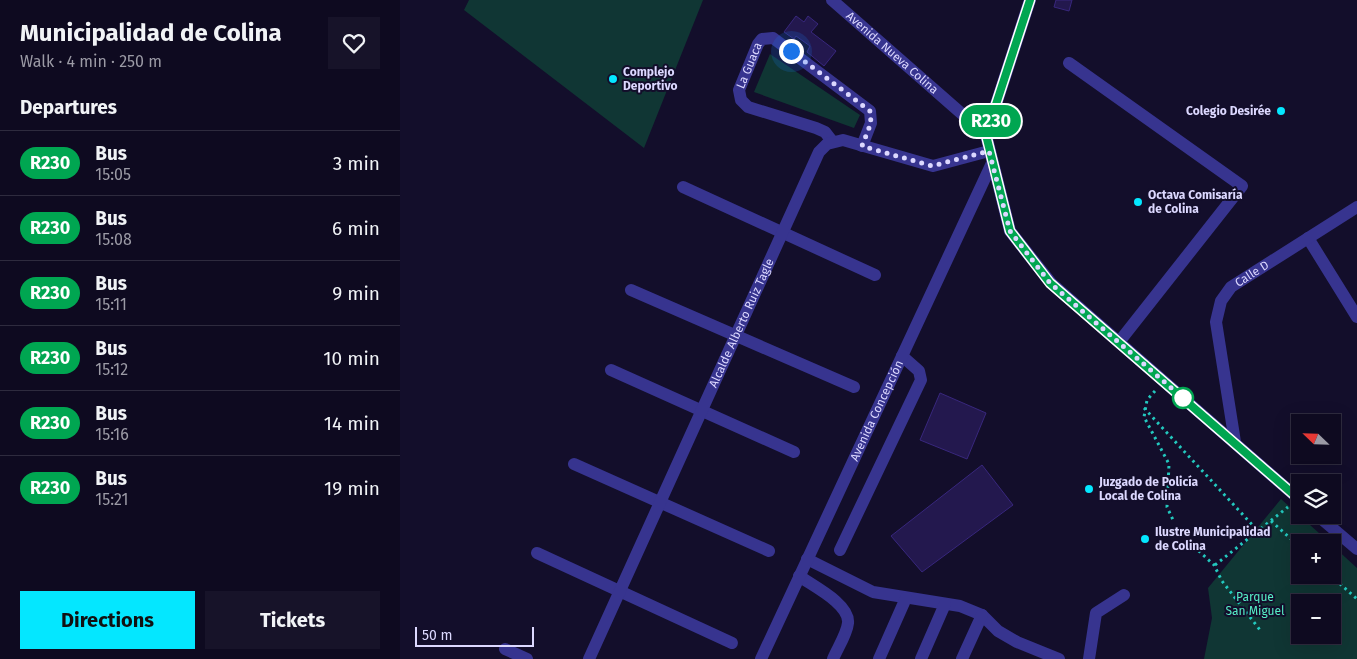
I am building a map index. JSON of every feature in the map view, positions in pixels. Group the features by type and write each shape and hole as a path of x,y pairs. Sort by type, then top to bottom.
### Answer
{"street":[{"name":"Avenida Nueva Colina","path":"832,0 986,135"},
{"path":"1030,0 986,135 1010,231 1050,283 1291,493"},
{"name":"La Guaca","path":"832,141 821,130 748,106 740,100 739,90 758,44 762,39 773,38 866,107 872,119 862,146"},
{"path":"1069,63 1242,186 1119,342"},
{"path":"832,141 843,140 932,166 991,157"},
{"name":"Alcalde Alberto Ruiz Tagle","path":"589,659 819,152 832,141"},
{"name":"Avenida Concepción","path":"761,659 902,356 991,157"},
{"path":"683,187 875,275"},
{"name":"Calle D","path":"1234,442 1216,322 1221,301 1231,287 1357,207"},
{"path":"1308,238 1357,317"},
{"path":"631,290 854,387"},
{"path":"840,550 921,380 919,370 902,356"},
{"path":"611,370 794,452"},
{"path":"574,464 769,551"},
{"path":"1328,524 1357,548"},
{"path":"536,552 732,643"},
{"path":"807,558 873,592 945,604 982,615 998,631 1039,655 1059,659"},
{"path":"799,576 834,600 848,617 848,625 832,659"},
{"path":"1089,659 1096,613 1124,595"},
{"path":"879,659 906,598"},
{"path":"921,659 945,604"},
{"path":"962,659 982,615"},
{"path":"505,649 527,659"}],"path":[{"path":"1164,381 1147,400 1144,408 1144,417 1169,464 1168,507 1174,522"},
{"path":"1144,408 1258,531"},
{"path":"1214,566 1291,506"},
{"path":"1271,520 1291,539"},
{"path":"1190,542 1214,566 1222,581 1260,630"},
{"path":"1340,584 1357,599"}],"green space":[{"name":"Complejo Deportivo","path":"469,0 703,0 644,148 464,10"},
{"path":"770,54 860,115 854,128 754,92"},
{"name":"Parque San Miguel","path":"1281,499 1291,508 1291,524 1309,524 1320,534 1291,534 1291,584 1341,584 1341,553 1357,568 1357,659 1204,659 1212,618 1208,588"}],"building":[{"path":"1056,0 1072,0 1069,11 1054,7"},
{"path":"796,16 804,22 808,16 818,24 811,32 836,51 824,66 807,52 810,46 796,36 794,39 784,32"},
{"path":"940,393 986,413 967,459 920,440"},
{"path":"982,465 1013,505 922,572 891,536"}],"bus line":[{"name":"R230","path":"1030,0 986,135 1010,231 1050,283 1291,492"}],"place":[{"name":"Complejo Deportivo","path":"613,79"},
{"name":"Colegio Desirée","path":"1281,111"},
{"name":"Octava Comisaría de Colina","path":"1138,202"},
{"name":"Juzgado de Policía Local de Colina","path":"1089,489"},
{"name":"Ilustre Municipalidad de Colina","path":"1145,539"}],"route":[{"path":"791,51 870,111 872,119 862,146 932,166 989,151 1010,231 1050,283 1183,398"}]}
